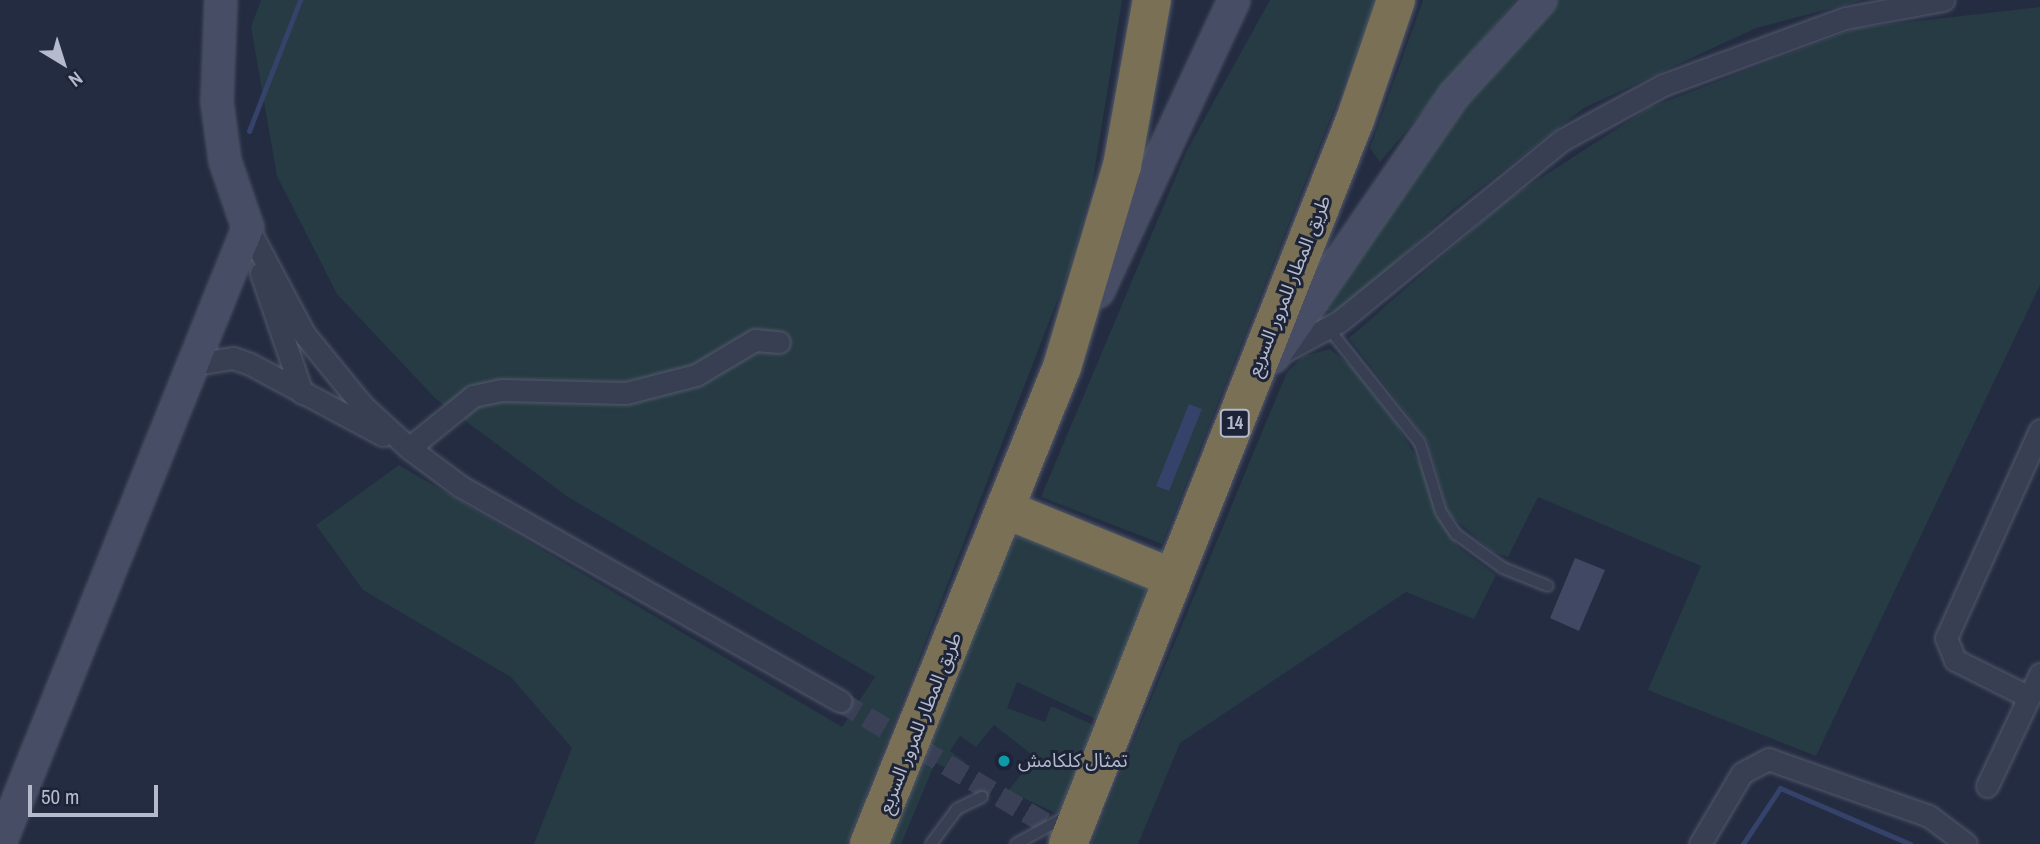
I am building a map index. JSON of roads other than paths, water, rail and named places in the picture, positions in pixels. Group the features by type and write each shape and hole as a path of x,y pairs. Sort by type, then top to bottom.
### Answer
{"highway":[{"name":"طريق المطار للمرور السريع","path":"869,844 1007,510 1062,368 1122,166 1152,0"},
{"name":"طريق المطار للمرور السريع","path":"1068,844 1170,577 1243,404 1396,0"},
{"path":"1007,510 1170,577"}],"street":[{"path":"221,0 217,103 225,161 252,241 267,306 302,393"},
{"path":"1062,368 1234,0"},
{"path":"1243,404 1454,95 1541,0"},
{"path":"1273,357 1329,328 1562,140 1663,85 1845,18 1943,0"},
{"path":"0,844 190,365 252,241"},
{"path":"252,241 327,365 409,449"},
{"path":"409,449 472,397 501,390 626,393 696,375 755,340 779,342"},
{"path":"190,365 233,358 302,393 409,449 460,486 840,701"},
{"path":"2031,707 1955,660 1946,638 2040,430"},
{"path":"1987,786 2031,707 2040,674"},
{"path":"1700,844 1742,773 1768,759 1929,816 1966,844"}],"lane":[{"path":"1329,328 1420,443 1441,512 1456,534 1503,568 1548,586"},
{"path":"931,844 957,809 982,797"},
{"path":"1016,844 1082,808"}],"water":[{"path":"1189,404 1202,409 1169,491 1156,486"}],"waterway":[{"path":"249,131 300,0"},
{"path":"1743,844 1780,788 1910,844"}],"tunnel":[{"path":"840,701 1067,836"}],"place":[{"name":"تمثال كلكامش","path":"1004,761"}]}
